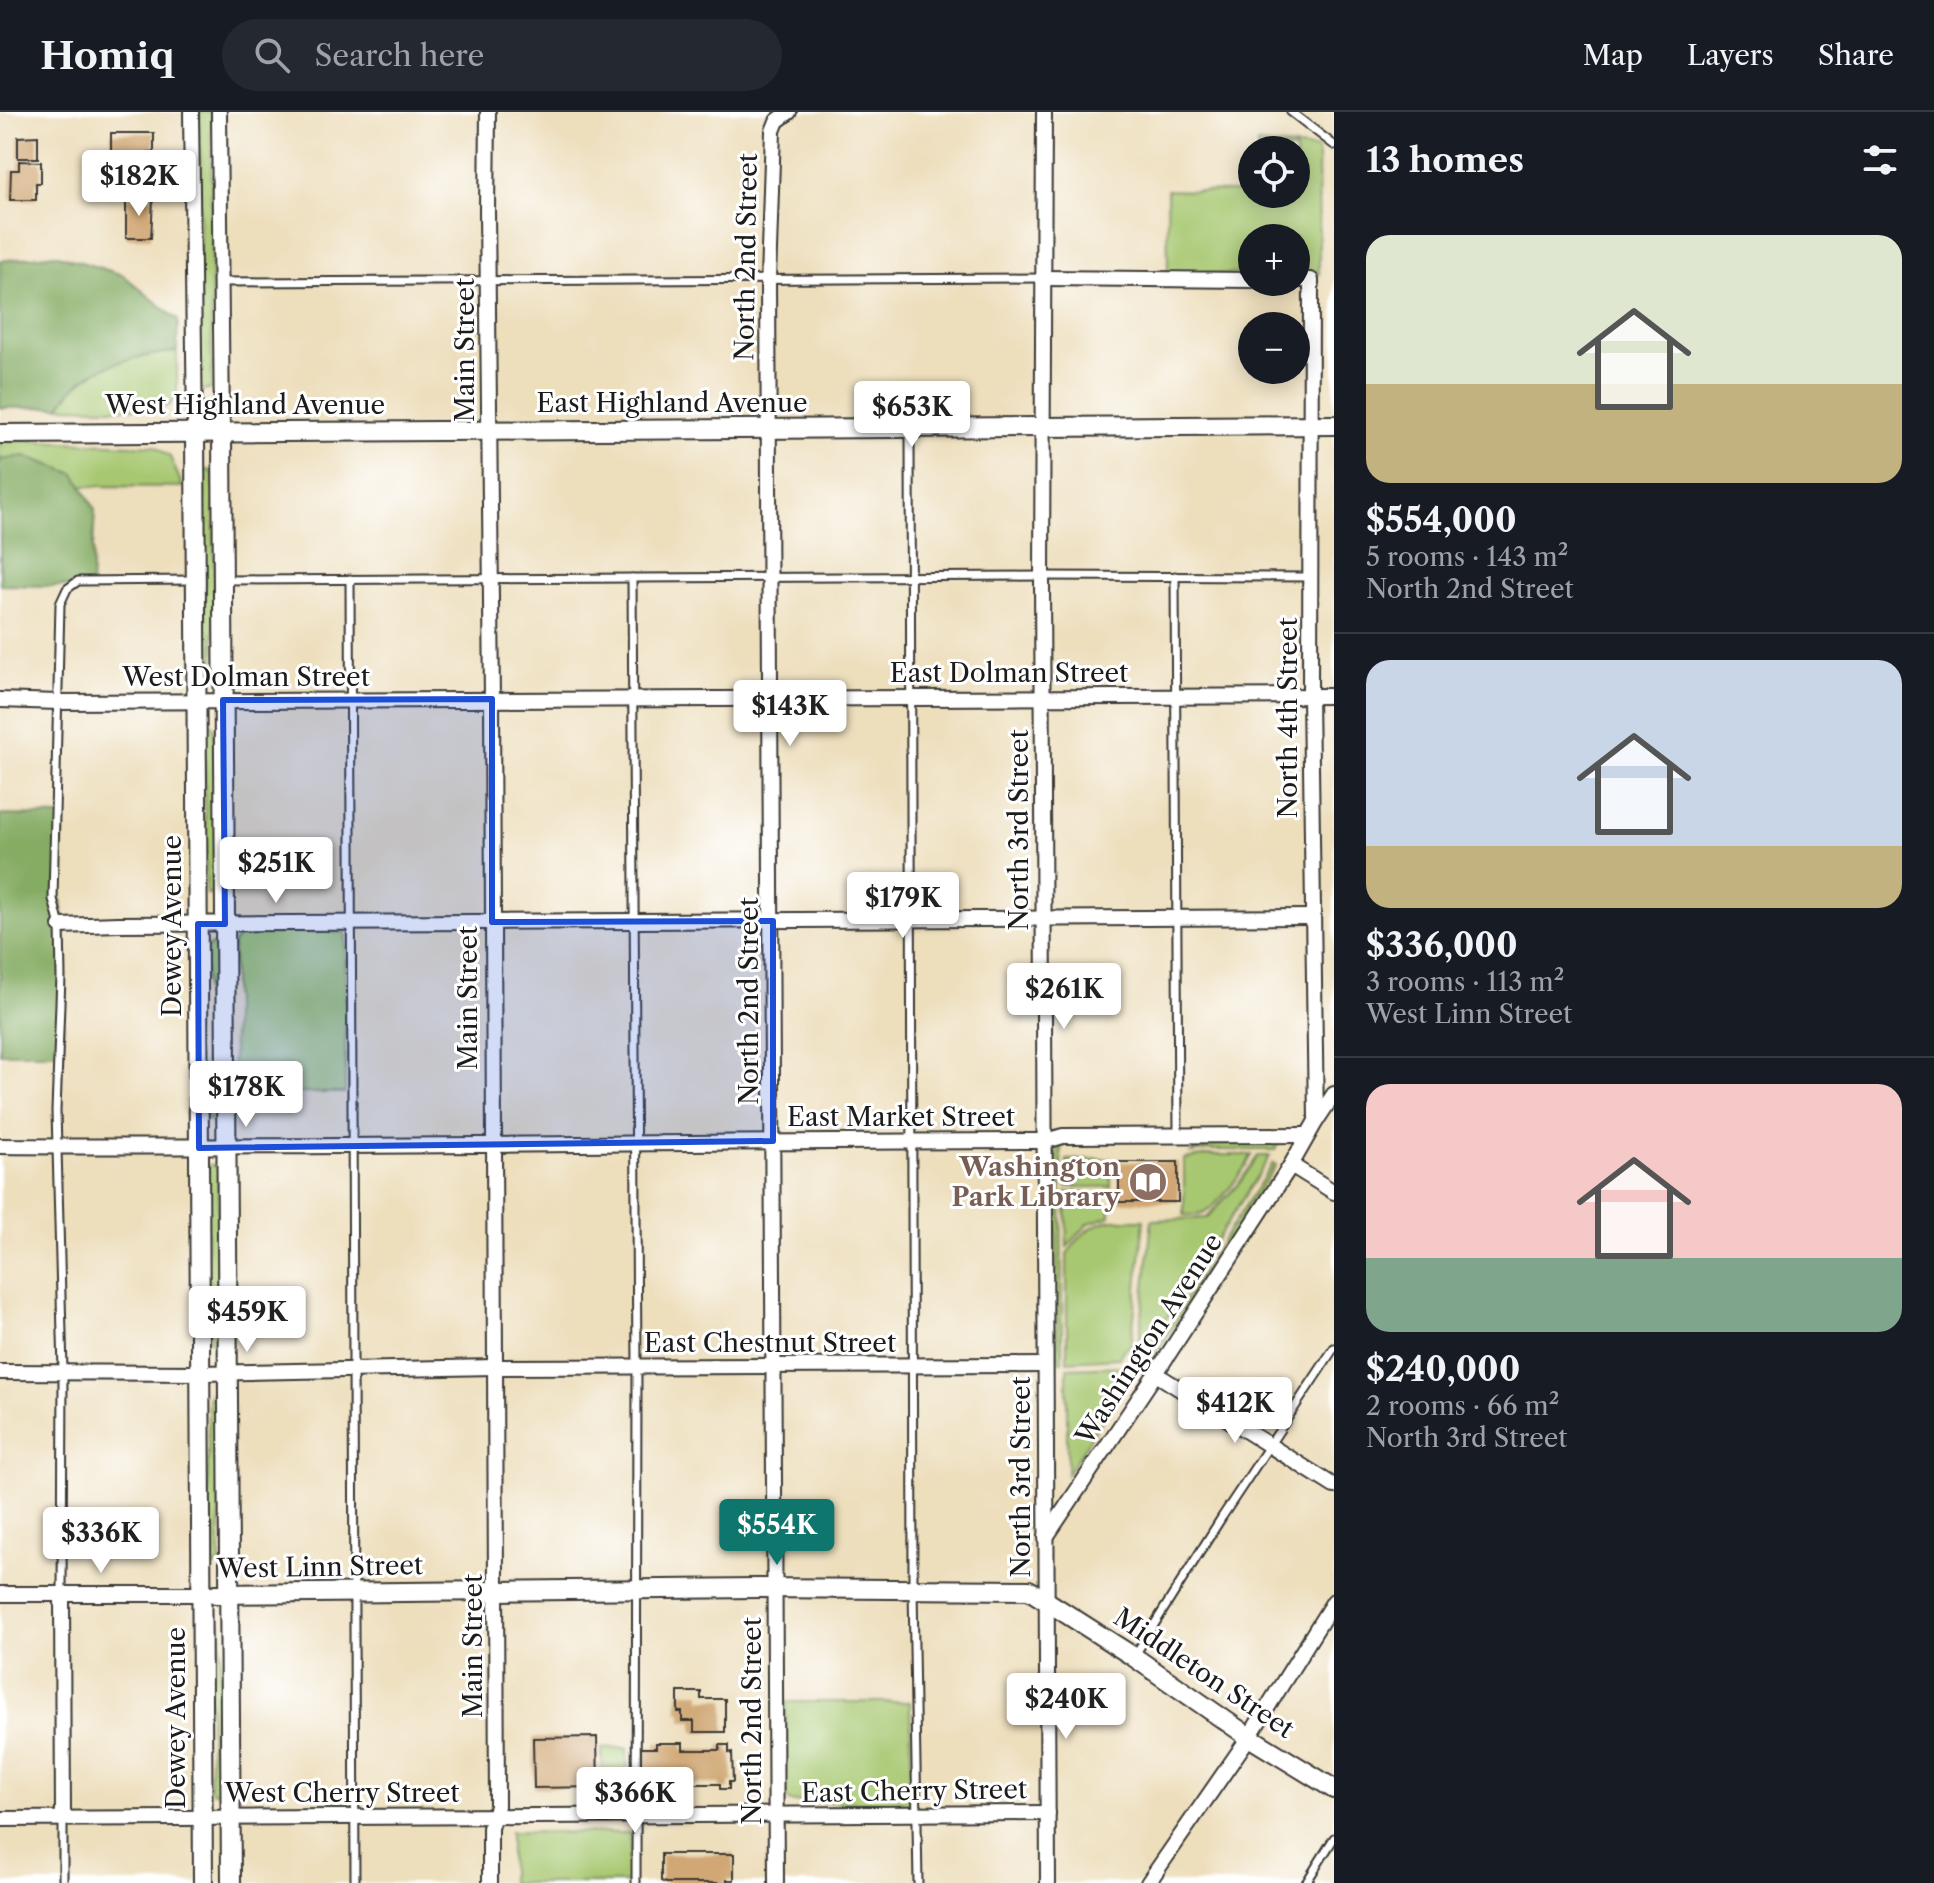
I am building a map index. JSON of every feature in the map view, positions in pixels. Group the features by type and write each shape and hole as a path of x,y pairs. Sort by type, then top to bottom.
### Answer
{"street":[{"name":"Dewey Avenue","path":"191,112 202,1373 203,1883"},
{"name":"Dewey Avenue","path":"219,112 231,1883"},
{"name":"Main Street","path":"488,112 497,1591 497,1806 490,1828 490,1883"},
{"name":"North 3rd Street","path":"1044,112 1042,697 1048,1883"},
{"name":"North 2nd Street","path":"776,1883 768,279 773,131 783,116"},
{"path":"1042,278 1238,280"},
{"name":"North 4th Street","path":"1310,280 1310,696 1316,1121"},
{"name":"East Highland Avenue","path":"489,429 1334,425"},
{"name":"West Highland Avenue","path":"0,434 489,429"},
{"name":"East Dolman Street","path":"492,699 1334,696"},
{"name":"West Dolman Street","path":"0,700 492,699"},
{"path":"60,926 1313,917"},
{"path":"1334,1094 1291,1165 1334,1192"},
{"name":"East Market Street","path":"0,1146 493,1146 773,1141 1046,1141 1063,1136 1308,1135"},
{"name":"Washington Avenue","path":"1046,1537 1291,1165"},
{"name":"East Chestnut Street","path":"0,1372 228,1373 495,1367 1045,1365"},
{"path":"1156,1374 1334,1486"},
{"name":"West Linn Street","path":"0,1594 913,1588 1029,1590 1045,1598"},
{"path":"62,1595 63,1818"},
{"name":"Middleton Street","path":"1045,1598 1249,1737 1334,1789"},
{"path":"1148,1883 1249,1737 1334,1601"},
{"name":"East Cherry Street","path":"493,1817 1048,1813"},
{"name":"West Cherry Street","path":"0,1819 493,1817"}],"lane":[{"path":"1291,112 1334,145"},
{"path":"220,282 1042,278"},
{"path":"910,428 913,1588 918,1883"},
{"path":"1175,576 1178,1136"},
{"path":"222,580 1311,577"},
{"path":"632,578 637,1368 636,1883"},
{"path":"350,579 355,1883"},
{"path":"62,1595 63,1371 58,1147 60,926 53,899 60,604 67,589 78,581 196,580"},
{"path":"1134,1657 1334,1348"},
{"path":"63,1818 63,1883"},
{"path":"1306,1883 1334,1838"}],"highlighted area":[{"path":"492,699 492,922 773,921 773,1141 199,1148 198,924 225,924 223,700"}],"green space":[{"path":"199,112 211,112 212,389 200,390"},
{"path":"1310,148 1318,149 1319,274 1310,274 1310,224 1238,224 1238,274 1168,274 1167,190 1238,192 1238,208 1310,208"},
{"path":"55,254 123,275 178,320 177,351 126,360 96,372 83,380 60,407 0,408 0,261"},
{"path":"177,351 177,396 170,405 157,409 60,407 83,380 96,372 126,360"},
{"path":"0,441 155,446 170,457 183,487 82,486 75,474 25,456 0,460"},
{"path":"24,456 75,474 95,509 91,587 0,585 0,460"},
{"path":"204,470 214,475 214,670 212,675 205,676"},
{"path":"206,723 211,723 214,729 217,888 213,893 206,894 204,729"},
{"path":"0,815 63,816 60,891 65,936 63,1053 0,1053"},
{"path":"249,932 346,932 345,1093 233,1093 233,944 238,936"},
{"path":"213,945 217,950 217,1114 216,1119 209,1121 206,1115 205,951"},
{"path":"1200,1141 1279,1141 1275,1150 1191,1153"},
{"path":"1061,1143 1062,1361 1057,1361 1056,1150"},
{"path":"1209,1155 1252,1155 1217,1203 1199,1215 1184,1215 1184,1159"},
{"path":"1258,1156 1270,1156 1143,1355 1139,1345 1152,1220 1207,1218 1240,1182"},
{"path":"1111,1159 1111,1187 1067,1187 1067,1160"},
{"path":"1273,1163 1276,1165 1153,1358 1149,1355"},
{"path":"214,1165 218,1170 216,1342 211,1342 208,1337 206,1169"},
{"path":"1066,1192 1085,1192 1110,1207 1110,1216 1089,1223 1067,1247"},
{"path":"1112,1220 1144,1220 1131,1346 1124,1349 1119,1358 1067,1361 1067,1254 1086,1232"},
{"path":"1067,1368 1128,1368 1130,1377 1067,1474"},
{"path":"211,1393 219,1398 220,1562 217,1567 208,1563 208,1398"},
{"path":"218,1619 221,1624 221,1787 218,1792 213,1792 210,1786 210,1624"},
{"path":"786,1702 910,1702 912,1803 790,1802 786,1797"},
{"path":"602,1748 627,1748 628,1788 602,1789"},
{"path":"510,1832 630,1833 630,1883 510,1883"}],"building":[{"path":"111,133 154,133 154,153 111,153"},
{"path":"38,136 38,158 18,158 18,137"},
{"path":"19,161 41,162 41,183 36,183 36,200 10,200 11,170 19,170"},
{"path":"126,199 153,199 151,238 126,238"},
{"name":"Washington Park Library","path":"1119,1162 1178,1162 1178,1202 1119,1202"},
{"path":"678,1692 701,1692 701,1699 725,1699 725,1732 694,1732 694,1721 682,1721 682,1712 678,1712"},
{"path":"597,1737 598,1787 534,1788 533,1738"},
{"path":"656,1743 683,1743 683,1750 720,1750 720,1745 729,1745 733,1782 729,1782 729,1789 720,1789 720,1784 682,1784 683,1792 656,1792 656,1788 641,1788 641,1748 656,1748"},
{"path":"661,1854 734,1854 734,1880 727,1880 727,1883 666,1883 661,1881"}],"place":[{"name":"Washington Park Library","path":"1148,1182"}]}
